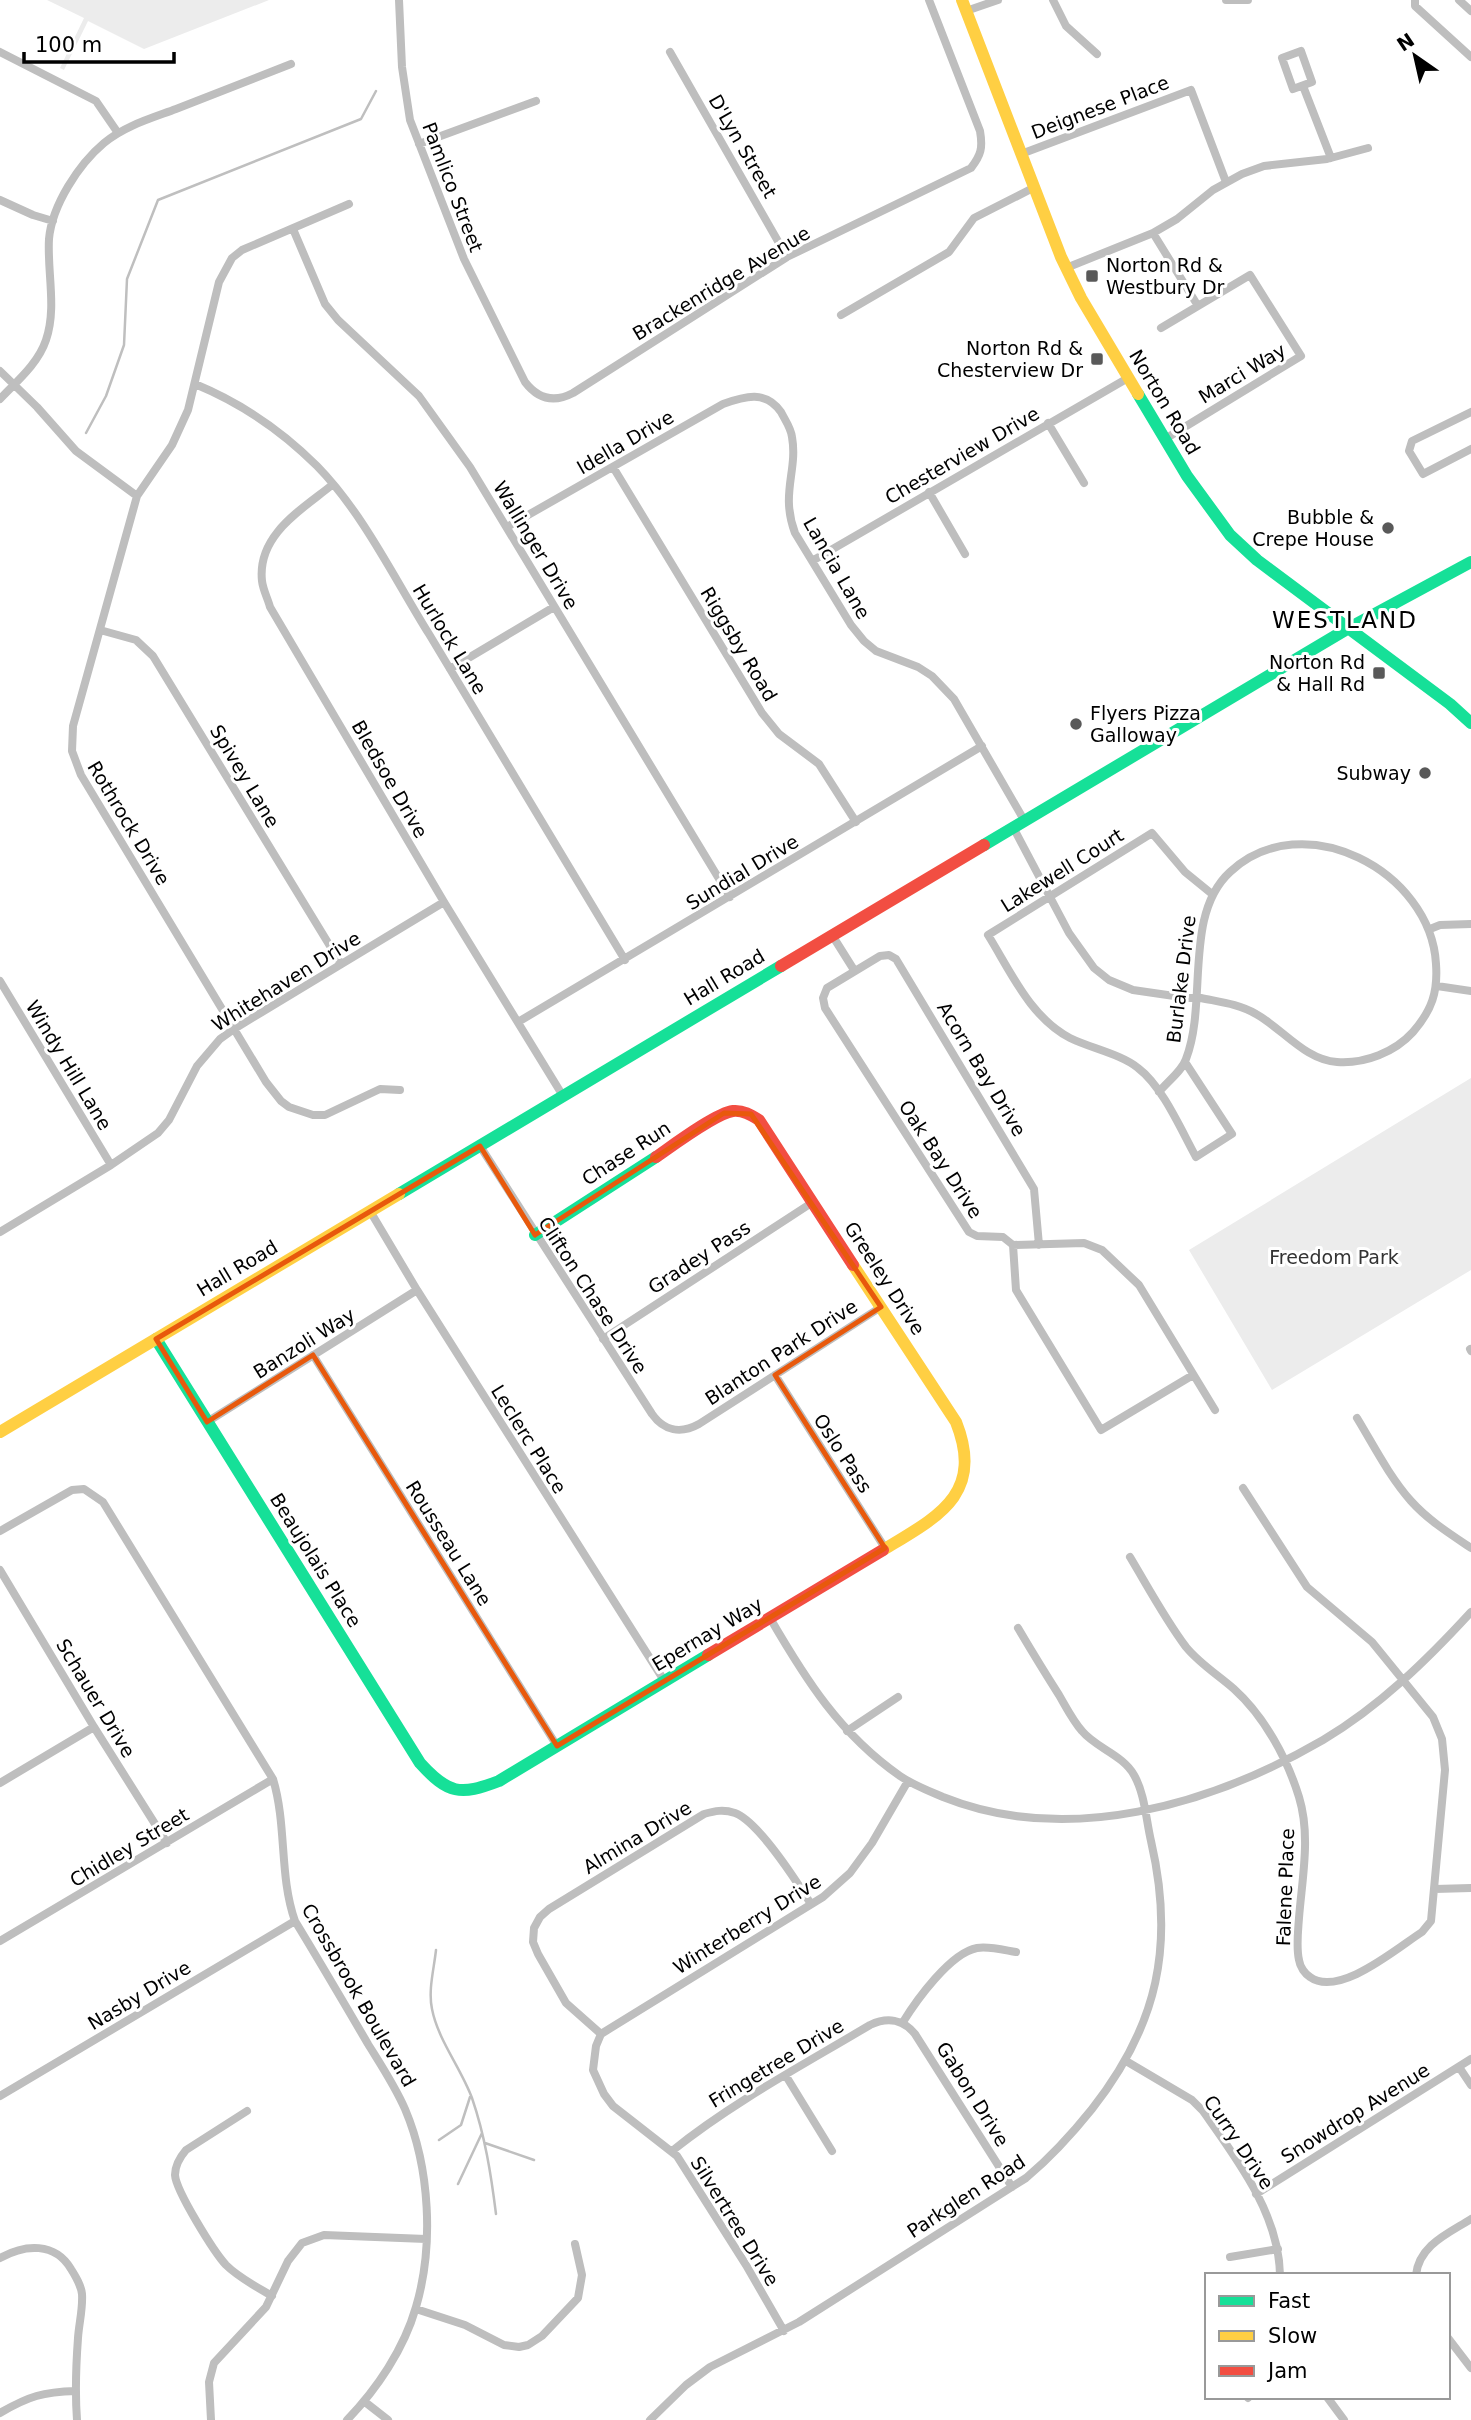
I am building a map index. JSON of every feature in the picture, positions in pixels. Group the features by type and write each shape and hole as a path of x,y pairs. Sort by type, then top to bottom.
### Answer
{"street":[{"name":"Pamlico Street","path":"399,0 402,66 410,120 464,259 521,374"},
{"name":"Brackenridge Avenue","path":"521,374 525,383 537,395 552,399 566,397 788,257 971,168 981,155 983,143 980,131 929,0"},
{"path":"964,6 998,0"},
{"path":"1053,0 1066,26 1097,54"},
{"path":"1226,0 1248,0"},
{"path":"1415,0 1415,6 1471,57"},
{"path":"1460,0 1471,11"},
{"name":"Norton Road","path":"964,6 1066,268 1128,378 1209,506 1242,547 1347,629 1450,704 1471,723"},
{"path":"1301,51 1312,82 1303,86 1293,89 1282,58 1301,51"},
{"path":"0,52 96,101 118,133"},
{"name":"D'Lyn Street","path":"670,52 788,257"},
{"path":"0,399 30,367 46,340 51,308 49,256 53,221 61,201 90,157 104,142 118,133 291,64"},
{"path":"1303,86 1331,159"},
{"name":"Deignese Place","path":"1021,155 1191,90 1226,182"},
{"path":"419,144 536,101"},
{"path":"1066,268 1153,233 1177,219 1226,182 1264,166 1331,159 1368,148"},
{"path":"841,315 949,252 974,218 1033,188"},
{"path":"0,200 53,221"},
{"name":"Rothrock Drive","path":"349,204 242,250 224,269 188,410 172,445 137,496 73,726 72,751 80,775 272,1090 289,1107 302,1112 326,1115 380,1090 400,1090"},
{"name":"Wallinger Drive","path":"293,229 325,304 338,320 419,396 470,467 730,897"},
{"path":"1153,233 1198,306 1161,328"},
{"name":"Marci Way","path":"1165,439 1301,356 1250,275 1198,306"},
{"path":"0,371 76,451 137,496"},
{"name":"Chesterview Drive","path":"813,561 1128,378"},
{"name":"Hurlock Lane","path":"195,383 230,399 287,438 319,468 332,485 367,532 625,960"},
{"name":"Idella Drive","path":"507,527 723,404 742,397 762,396"},
{"name":"Lancia Lane","path":"762,396 777,407 787,422 792,437 788,488 790,518 813,561 851,625 864,641 876,651 918,667 932,676 954,699 982,746 1051,896 1080,949 1094,968 1109,980 1133,990 1196,998"},
{"path":"1471,412 1412,441 1409,451 1423,474 1471,449"},
{"path":"1048,423 1084,483"},
{"name":"Riggsby Road","path":"613,467 762,713 779,734 819,764 856,822"},
{"name":"Bledsoe Drive","path":"332,485 290,518 275,534 264,554 262,581 270,607 444,902 563,1096"},
{"path":"929,492 965,554"},
{"name":"Hall Road","path":"0,1432 1347,629 1471,562"},
{"path":"450,669 554,607"},
{"name":"Spivey Lane","path":"100,630 136,640 153,656 341,964"},
{"name":"Sundial Drive","path":"518,1022 982,746"},
{"name":"Lakewell Court","path":"1159,1092 1137,1067 1069,1037 1033,1009 988,935 1152,833 1185,872 1212,894"},
{"name":"Burlake Drive","path":"1159,1092 1185,1062 1192,1036 1205,911 1212,894 1228,874 1252,857 1285,846 1317,846 1363,858 1381,870 1412,900 1430,929 1435,950 1437,986"},
{"name":"Whitehaven Drive","path":"0,1232 111,1165 158,1133 169,1120 197,1066 219,1039 444,902"},
{"path":"1430,929 1440,925 1471,923"},
{"path":"832,935 854,970"},
{"name":"Acorn Bay Drive","path":"854,970 885,954 896,959 903,968 1034,1189 1039,1245"},
{"name":"Oak Bay Drive","path":"854,970 827,988 823,998 825,1008 969,1232 978,1236 1003,1237 1013,1245 1084,1242 1102,1251 1139,1285 1214,1410"},
{"name":"Windy Hill Lane","path":"0,981 111,1165"},
{"path":"1196,998 1240,1006 1272,1023 1314,1056 1348,1063 1362,1061 1394,1049 1408,1038 1422,1022 1437,986 1471,991"},
{"path":"1159,1092 1196,1157 1232,1134 1185,1062"},
{"name":"Greeley Drive","path":"740,1110 759,1120 961,1433 966,1461 962,1482"},
{"name":"Chase Run","path":"535,1235 724,1113 740,1110"},
{"name":"Clifton Chase Drive","path":"480,1146 657,1421 667,1428 682,1430 699,1424"},
{"name":"Gradey Pass","path":"603,1339 813,1202"},
{"name":"Leclerc Place","path":"370,1211 664,1682"},
{"path":"1013,1245 1016,1290 1101,1430 1193,1375"},
{"name":"Banzoli Way","path":"207,1422 417,1290"},
{"name":"Blanton Park Drive","path":"699,1424 881,1307"},
{"name":"Beaujolais Place","path":"156,1339 420,1763 444,1787 454,1792"},
{"name":"Rousseau Lane","path":"313,1355 557,1746"},
{"name":"Oslo Pass","path":"775,1375 886,1548"},
{"path":"1357,1418 1394,1479 1412,1501 1433,1522 1471,1548"},
{"name":"Epernay Way","path":"454,1792 468,1792 499,1781 886,1548 946,1509 962,1482"},
{"path":"1243,1488 1307,1587 1372,1642 1433,1717 1445,1753 1435,1889 1471,1888"},
{"name":"Crossbrook Boulevard","path":"0,1531 72,1490 84,1489 103,1502 273,1779 280,1801 288,1903 295,1921 407,2112 422,2164 427,2209 426,2239 416,2309 388,2367 365,2402 347,2420"},
{"name":"Falene Place","path":"1130,1557 1188,1648 1245,1700 1271,1736 1299,1798 1305,1842 1297,1941 1299,1962 1310,1977 1331,1984 1349,1979 1422,1932 1431,1921 1435,1889"},
{"name":"Schauer Drive","path":"0,1570 167,1843"},
{"path":"770,1618 805,1678 847,1731 908,1781 967,1806 1028,1819 1075,1820 1144,1810 1187,1799 1283,1761 1335,1732 1381,1699 1437,1650 1471,1612"},
{"name":"Parkglen Road","path":"650,2420 685,2385 710,2367 784,2331 1012,2187 1048,2160 1111,2085 1126,2061 1150,2006 1158,1969 1162,1928 1160,1880 1140,1788 1131,1769 1083,1733 1017,1628"},
{"path":"847,1731 898,1697"},
{"path":"0,1783 94,1727"},
{"name":"Chidley Street","path":"0,1941 273,1779"},
{"name":"Winterberry Drive","path":"601,2034 823,1897 850,1873 872,1843 908,1781"},
{"name":"Almina Drive","path":"601,2034 566,2003 533,1942 534,1928 540,1917 549,1909 704,1814 721,1810 738,1814 747,1821 780,1857 811,1904"},
{"name":"Nasby Drive","path":"0,2096 295,1921"},
{"path":"903,2022 925,1989 967,1952 976,1948 1016,1952"},
{"name":"Fringetree Drive","path":"672,2151 708,2122 880,2021 903,2022"},
{"name":"Gabon Drive","path":"903,2022 915,2034 1012,2187"},
{"name":"Silvertree Drive","path":"601,2034 596,2046 593,2070 604,2094 613,2106 672,2151 740,2254 784,2331"},
{"name":"Snowdrop Avenue","path":"1256,2194 1471,2059"},
{"name":"Curry Drive","path":"1126,2061 1198,2105 1221,2137 1271,2222 1278,2249 1280,2273"},
{"path":"1459,2067 1471,2085"},
{"path":"786,2076 832,2151"},
{"path":"247,2111 186,2150 176,2165 175,2174 179,2191 225,2264 272,2296"},
{"path":"1416,2273 1420,2258 1428,2249 1471,2219"},
{"path":"211,2420 209,2382 214,2363 257,2318 272,2296 294,2251 312,2238 324,2235 426,2239"},
{"path":"416,2309 465,2325 503,2344 519,2347 528,2345 542,2336 578,2298 582,2275 575,2244"},
{"path":"0,2258 12,2251 35,2247 59,2255 68,2264 82,2292 76,2391 77,2420"},
{"path":"1230,2257 1278,2249"},
{"path":"1450,2341 1471,2368"},
{"path":"0,2413 33,2395 76,2391"},
{"path":"1328,2399 1344,2420"},
{"path":"365,2402 388,2420"}],"highlighted area":[{"path":"724,1113 751,1114 881,1307 775,1375 885,1548 557,1746 313,1355 207,1422 156,1339 480,1146 535,1235"}],"green space":[{"path":"47,0 269,0 144,49 88,21 64,70 60,68 84,18"},
{"name":"Freedom Park","path":"1471,1078 1471,1270 1272,1390 1189,1250"}],"waterway":[{"path":"86,433 106,396 124,345 127,279 158,200 361,119 376,91"},
{"path":"436,1950 431,1987 432,2009 439,2032 477,2112 496,2214"},
{"path":"439,2140 461,2125 470,2097"},
{"path":"458,2184 482,2133"},
{"path":"485,2143 534,2160"}],"traffic: fast":[{"path":"1138,394 1187,476 1230,535 1257,560 1450,704 1471,723"},
{"path":"984,845 1347,629 1471,562"},
{"path":"399,1194 781,966"},
{"path":"535,1235 656,1157"},
{"path":"156,1339 420,1763 447,1786 464,1790 499,1781 708,1655"}],"traffic: slow":[{"path":"962,0 1061,257 1081,298 1138,394"},
{"path":"0,1432 399,1194"},
{"path":"853,1265 956,1422 963,1447 964,1468 960,1486 951,1501 921,1526 883,1550"}],"traffic: jam":[{"path":"781,966 984,845"},
{"path":"656,1157 725,1113 740,1111 753,1116 759,1120 853,1265"},
{"path":"708,1655 883,1550"}],"place":[{"name":"Norton Rd & Westbury Dr","path":"1092,276"},
{"name":"Norton Rd & Chesterview Dr","path":"1097,359"},
{"name":"Bubble & Crepe House","path":"1388,528"},
{"name":"Norton Rd & Hall Rd","path":"1379,673"},
{"name":"Flyers Pizza Galloway","path":"1076,724"},
{"name":"Subway","path":"1425,773"}],"district":[{"name":"WESTLAND","path":"1345,620"}]}
